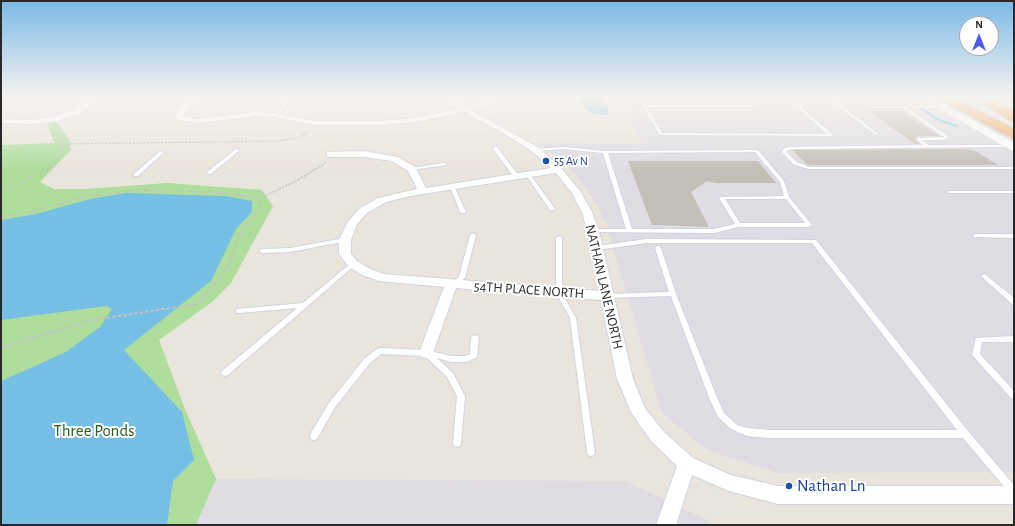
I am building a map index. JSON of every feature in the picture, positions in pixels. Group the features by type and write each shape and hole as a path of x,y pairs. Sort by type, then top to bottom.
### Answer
{"highway":[{"path":"977,122 1013,141"}],"street":[{"path":"18,122 35,122"},
{"path":"308,122 315,123 397,122"},
{"name":"NATHAN LANE NORTH","path":"487,122 516,137 536,150 558,170 576,192 587,212 593,231 625,379 639,412 658,437 687,464 729,483 778,495 1014,493"},
{"path":"330,154 364,154 394,159 412,169 419,179 423,191"},
{"path":"353,264 345,254 345,240 352,223 371,206 394,196 558,170"},
{"name":"54TH PLACE NORTH","path":"353,264 366,272 383,278 607,296"},
{"path":"426,353 451,284"},
{"path":"666,525 687,464"}],"lane":[{"path":"653,122 660,134 831,135 816,122"},
{"path":"860,122 876,134"},
{"path":"925,122 946,136 946,138 942,139 918,139 928,147"},
{"path":"1013,141 963,146 791,148 786,149 784,152 795,163 808,168 1014,168"},
{"path":"495,148 516,176"},
{"path":"536,150 563,148 604,152 756,151 782,182 787,197 809,225 738,225 714,231 593,231"},
{"path":"209,173 238,150"},
{"path":"136,175 162,152"},
{"path":"604,152 629,230"},
{"path":"412,169 444,164"},
{"path":"528,174 552,209"},
{"path":"452,186 463,212"},
{"path":"950,192 1014,192"},
{"path":"738,225 722,198 787,197"},
{"path":"451,284 462,278 473,235"},
{"path":"976,236 1014,236"},
{"path":"559,238 559,293 573,318 591,452"},
{"path":"262,251 290,250 345,240"},
{"path":"597,248 647,241 814,241 965,434 1014,493"},
{"path":"658,248 673,294 714,400 721,415 734,427 748,432 769,434 965,434"},
{"path":"225,373 353,264"},
{"path":"984,276 1014,302"},
{"path":"607,296 673,294"},
{"path":"239,311 304,305"},
{"path":"314,436 332,405 367,361 380,352 426,353 451,359 466,359 473,356 475,338"},
{"path":"1014,339 979,340 976,355 1014,396"},
{"path":"426,353 450,375 461,396 457,443"}],"path":[{"path":"1,190 48,170 58,161 63,144 55,131 53,122"},
{"path":"63,144 113,142 277,141 298,138 315,126 315,123"},
{"path":"1,217 34,211 78,198 146,189 225,193 261,198 279,191 324,164 330,154"},
{"path":"1,347 88,321 186,307 195,304 202,299 226,270 242,230 260,209 261,198"}],"shaded area":[{"path":"632,122 959,122 1014,153 1014,472 778,473 707,450 662,413 606,223 597,205 573,171 538,143 642,144"},
{"path":"216,479 626,481 717,525 196,525"}],"green space":[{"name":"Three Ponds","path":"47,122 56,122 69,139 71,150 40,182 54,189 86,189 167,183 262,190 273,206 231,283 212,302 159,340 185,409 216,479 196,525 1,525 1,145 54,143"}],"water":[{"name":"Three Ponds","path":"126,193 226,196 252,201 252,212 236,229 211,281 124,350 182,412 194,460 173,481 167,525 1,525 1,381 66,352 100,327 112,309 106,306 1,320 1,220 36,214 90,199"}],"building":[{"path":"884,122 918,122 939,136 917,136 916,140 919,144 915,144"},
{"path":"792,150 974,150 998,165 808,165"},
{"path":"628,161 758,161 776,183 715,183 707,181 691,192 709,227 652,225"}],"waterway":[{"path":"944,122 957,126"}],"place":[{"name":"55 Av N","path":"546,161"},
{"name":"Nathan Ln","path":"789,486"}]}
